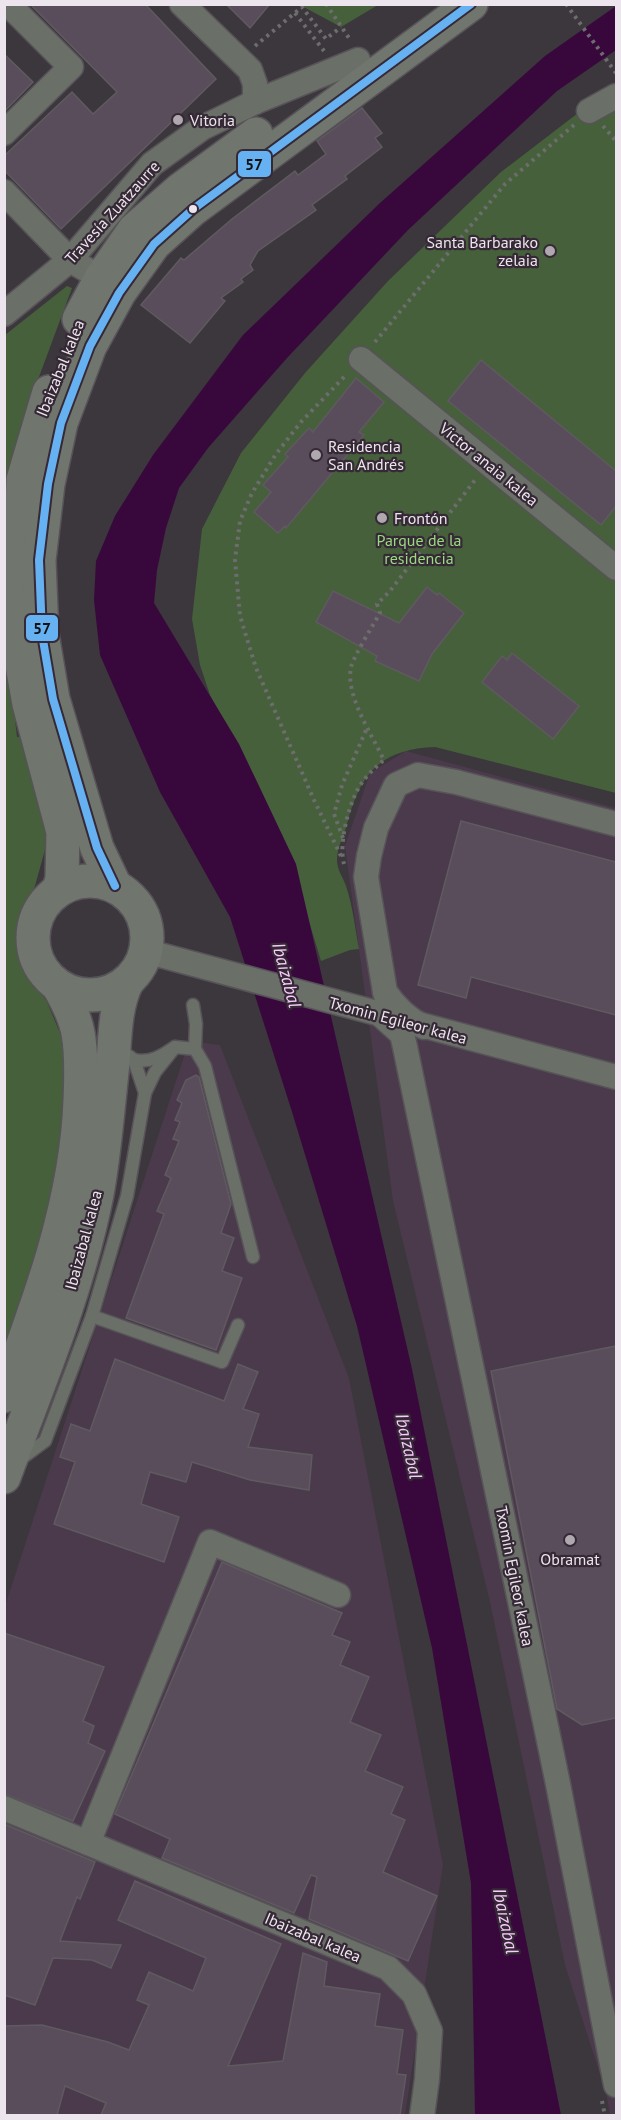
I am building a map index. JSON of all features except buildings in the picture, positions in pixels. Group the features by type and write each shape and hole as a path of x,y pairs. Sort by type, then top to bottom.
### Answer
{"highway":[{"name":"Ibaizabal kalea","path":"59,890 62,878 63,832 29,704 16,637 23,480 39,419 68,338 101,278 134,230 353,49 436,4"},
{"name":"Ibaizabal kalea","path":"115,886 97,848 71,764 53,699 42,634 39,560 48,484 61,423 90,345 119,293 154,244 192,210 471,4"},
{"path":"96,880 115,886 132,898 143,914 147,933 145,951 139,968 122,1000 111,991 94,995 76,994 59,987 45,974 36,958 33,941 35,921 44,903 59,890 76,882 96,880"},
{"name":"Ibaizabal kalea","path":"4,1396 37,1305 61,1227 79,1122 81,1070 78,1032 59,987"},
{"name":"Ibaizabal kalea","path":"6,1473 63,1314 87,1234 104,1150 122,1000"}],"street":[{"path":"4,133 71,67 8,4"},
{"path":"182,4 250,70 255,84 255,102"},
{"name":"Travesía Zuatzaurre","path":"4,314 70,260 152,164 202,128 353,49"},
{"path":"589,111 616,96"},
{"path":"4,192 70,260 101,278"},
{"name":"Victor anaia kalea","path":"361,359 616,568"},
{"name":"Txomin Egileor kalea","path":"616,824 447,780 418,775 396,785 376,828 366,877 383,1004 402,1034 410,1068 558,1784 616,2085"},
{"name":"Txomin Egileor kalea","path":"145,951 347,1006 383,1004 418,1024 616,1077"},
{"path":"410,1068 411,1044 418,1024"},
{"path":"88,1843 210,1542 338,1595"},
{"name":"Ibaizabal kalea","path":"4,1808 388,1968 414,1994 430,2031 428,2079 422,2115"}],"lane":[{"path":"122,1000 130,1057 134,1060 145,1093"},
{"path":"193,1005 196,1024 195,1049 205,1066 253,1257"},
{"path":"134,1060 148,1061 175,1047 195,1049"},
{"path":"6,1473 45,1441 92,1317 127,1196 145,1093 155,1072 175,1047"},
{"path":"92,1317 222,1362 238,1325"}],"path":[{"path":"326,4 353,49"},
{"path":"566,4 616,73"},
{"path":"254,47 302,7 326,39 341,27"},
{"path":"295,13 324,52"},
{"path":"343,859 314,800 256,668 240,616 235,560 240,521 252,493 276,454 301,422 361,359 505,184 589,111"},
{"path":"368,728 342,785 334,813 344,839 352,804 363,781 384,760 356,703 351,667 380,613 377,604 390,591 488,463"}],"shaded area":[{"path":"406,751 616,808 616,2115 610,2115 606,2093 565,1965 490,1602 393,1201 345,846 370,773"},
{"path":"189,1041 220,1045 349,1378 443,1865 405,2115 5,2116 5,1606"}],"green space":[{"path":"300,5 378,5 341,27"},
{"name":"Parque de la residencia","path":"616,88 616,793 435,747 416,749 386,759 366,778 358,791 337,855 338,867 350,901 359,949 321,961 285,842 254,776 210,695 200,665 192,619 202,529 241,453 305,373 388,281 501,172 595,100"},
{"path":"67,286 72,288 20,428 5,532 5,335"},
{"path":"4,621 17,737 26,736 51,828 35,886 25,910 20,940 27,971 47,1002 65,1045 66,1092 53,1188 39,1247 4,1349"}],"water":[{"name":"Ibaizabal","path":"616,6 616,50 557,91 408,230 287,358 208,448 179,488 166,528 157,570 154,603 239,744 296,864 412,1369 561,2115 475,2115 471,1883 432,1648 357,1326 230,917 160,792 100,655 94,600 96,561 115,516 153,455 243,335 380,203 545,56"}],"transit line":[{"name":"57","path":"115,886 97,848 53,699 42,634 39,560 48,484 61,423 90,346 119,293 154,244 192,210 471,4"}],"place":[{"name":"Vitoria","path":"178,120"},
{"name":"Santa Barbarako zelaia","path":"550,251"},
{"name":"Residencia San Andrés","path":"316,455"},
{"name":"Frontón","path":"382,518"},
{"name":"Obramat","path":"570,1540"}]}
